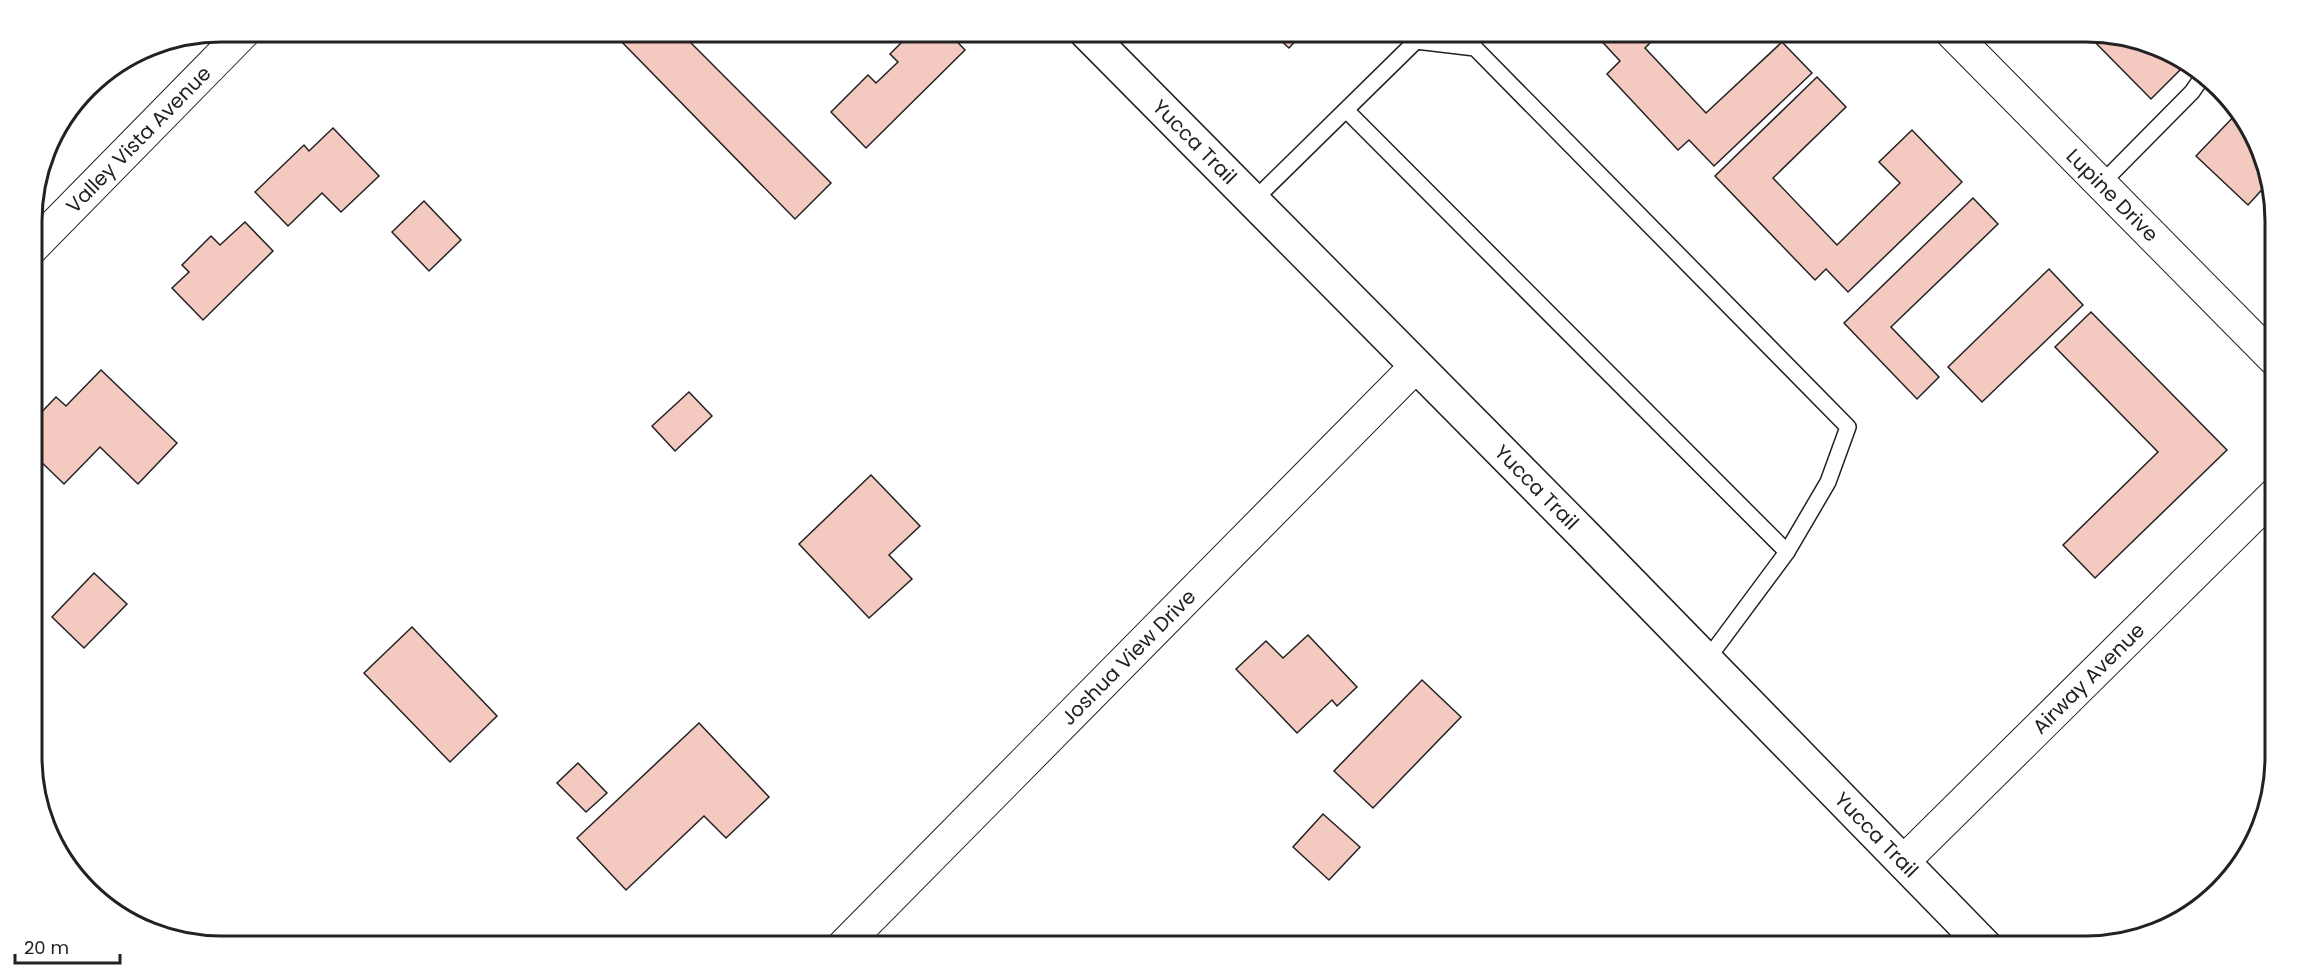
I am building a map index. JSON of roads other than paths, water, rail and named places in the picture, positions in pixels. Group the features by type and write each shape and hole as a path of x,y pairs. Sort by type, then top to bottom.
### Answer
{"main road":[{"name":"Yucca Trail","path":"1095,42 1975,936"}],"street":[{"name":"Valley Vista Avenue","path":"42,238 235,42"},
{"name":"Lupine Drive","path":"1969,42 2101,184 2265,350"},
{"name":"Joshua View Drive","path":"853,936 1416,366"},
{"name":"Airway Avenue","path":"1904,862 2265,504"}],"lane":[{"path":"1253,201 1415,42"},
{"path":"1424,42 1474,48 1483,56 1848,426 1828,482 1787,552 1706,661"},
{"path":"2101,184 2192,92 2199,82"},
{"path":"1347,111 1787,552"}]}
